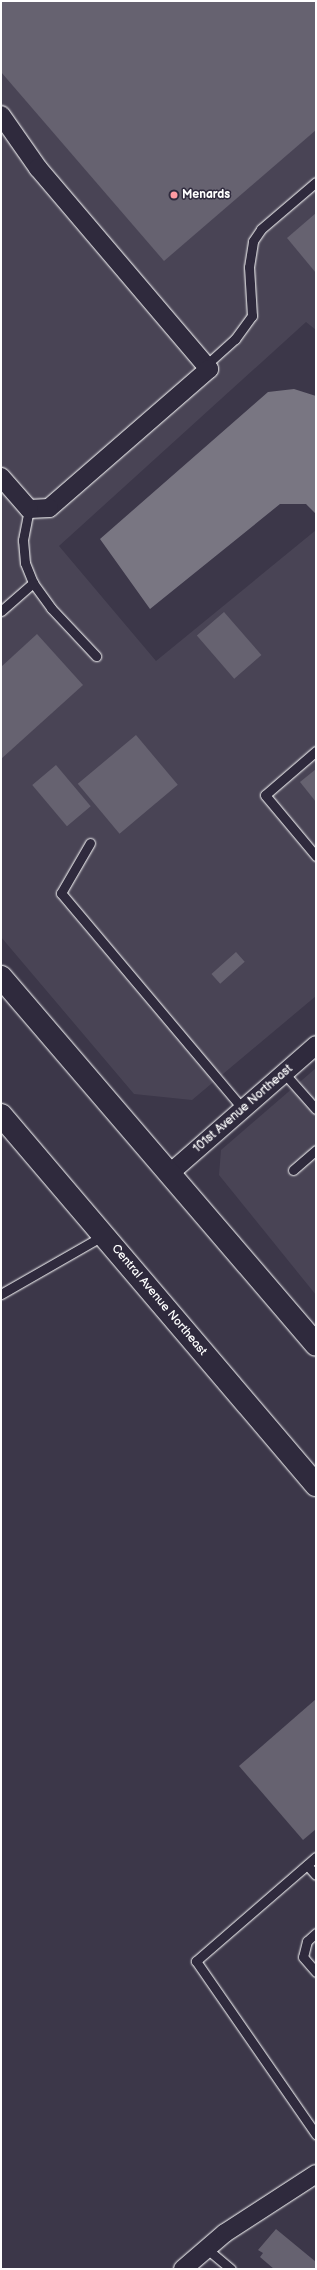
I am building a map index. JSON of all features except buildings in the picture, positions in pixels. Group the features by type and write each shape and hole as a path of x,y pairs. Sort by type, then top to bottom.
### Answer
{"highway":[{"path":"1,977 316,1344"},
{"name":"Central Avenue Northeast","path":"1,1114 316,1485"}],"street":[{"path":"1,115 38,168 209,369 48,508 29,509 1,477"},
{"name":"101st Avenue Northeast","path":"170,1173 316,1045"},
{"path":"182,2269 207,2249 316,2174"}],"lane":[{"path":"206,365 235,339 252,316 249,267 253,241 261,229 316,182"},
{"path":"29,509 23,540 25,563 33,583 51,608 96,656"},
{"path":"1,611 33,583"},
{"path":"316,751 265,795 316,856"},
{"path":"90,843 60,893 243,1109"},
{"path":"284,1073 316,1110"},
{"path":"293,1170 316,1150"},
{"path":"1,1294 104,1235"},
{"path":"316,1857 196,1961 316,2134"},
{"path":"307,1865 316,1875"},
{"path":"316,1933 307,1940 303,1957 316,1972"},
{"path":"207,2249 231,2269"}],"shaded area":[{"path":"1,1 316,1 316,330 306,322 59,546 156,661 316,530 316,996 192,1100 134,1094 1,937"},
{"path":"294,389 316,396 316,514 306,504 280,504 150,609 100,539 268,392"},
{"path":"316,1068 316,1295 219,1175 221,1150"}],"place":[{"name":"Menards","path":"174,195"}]}
